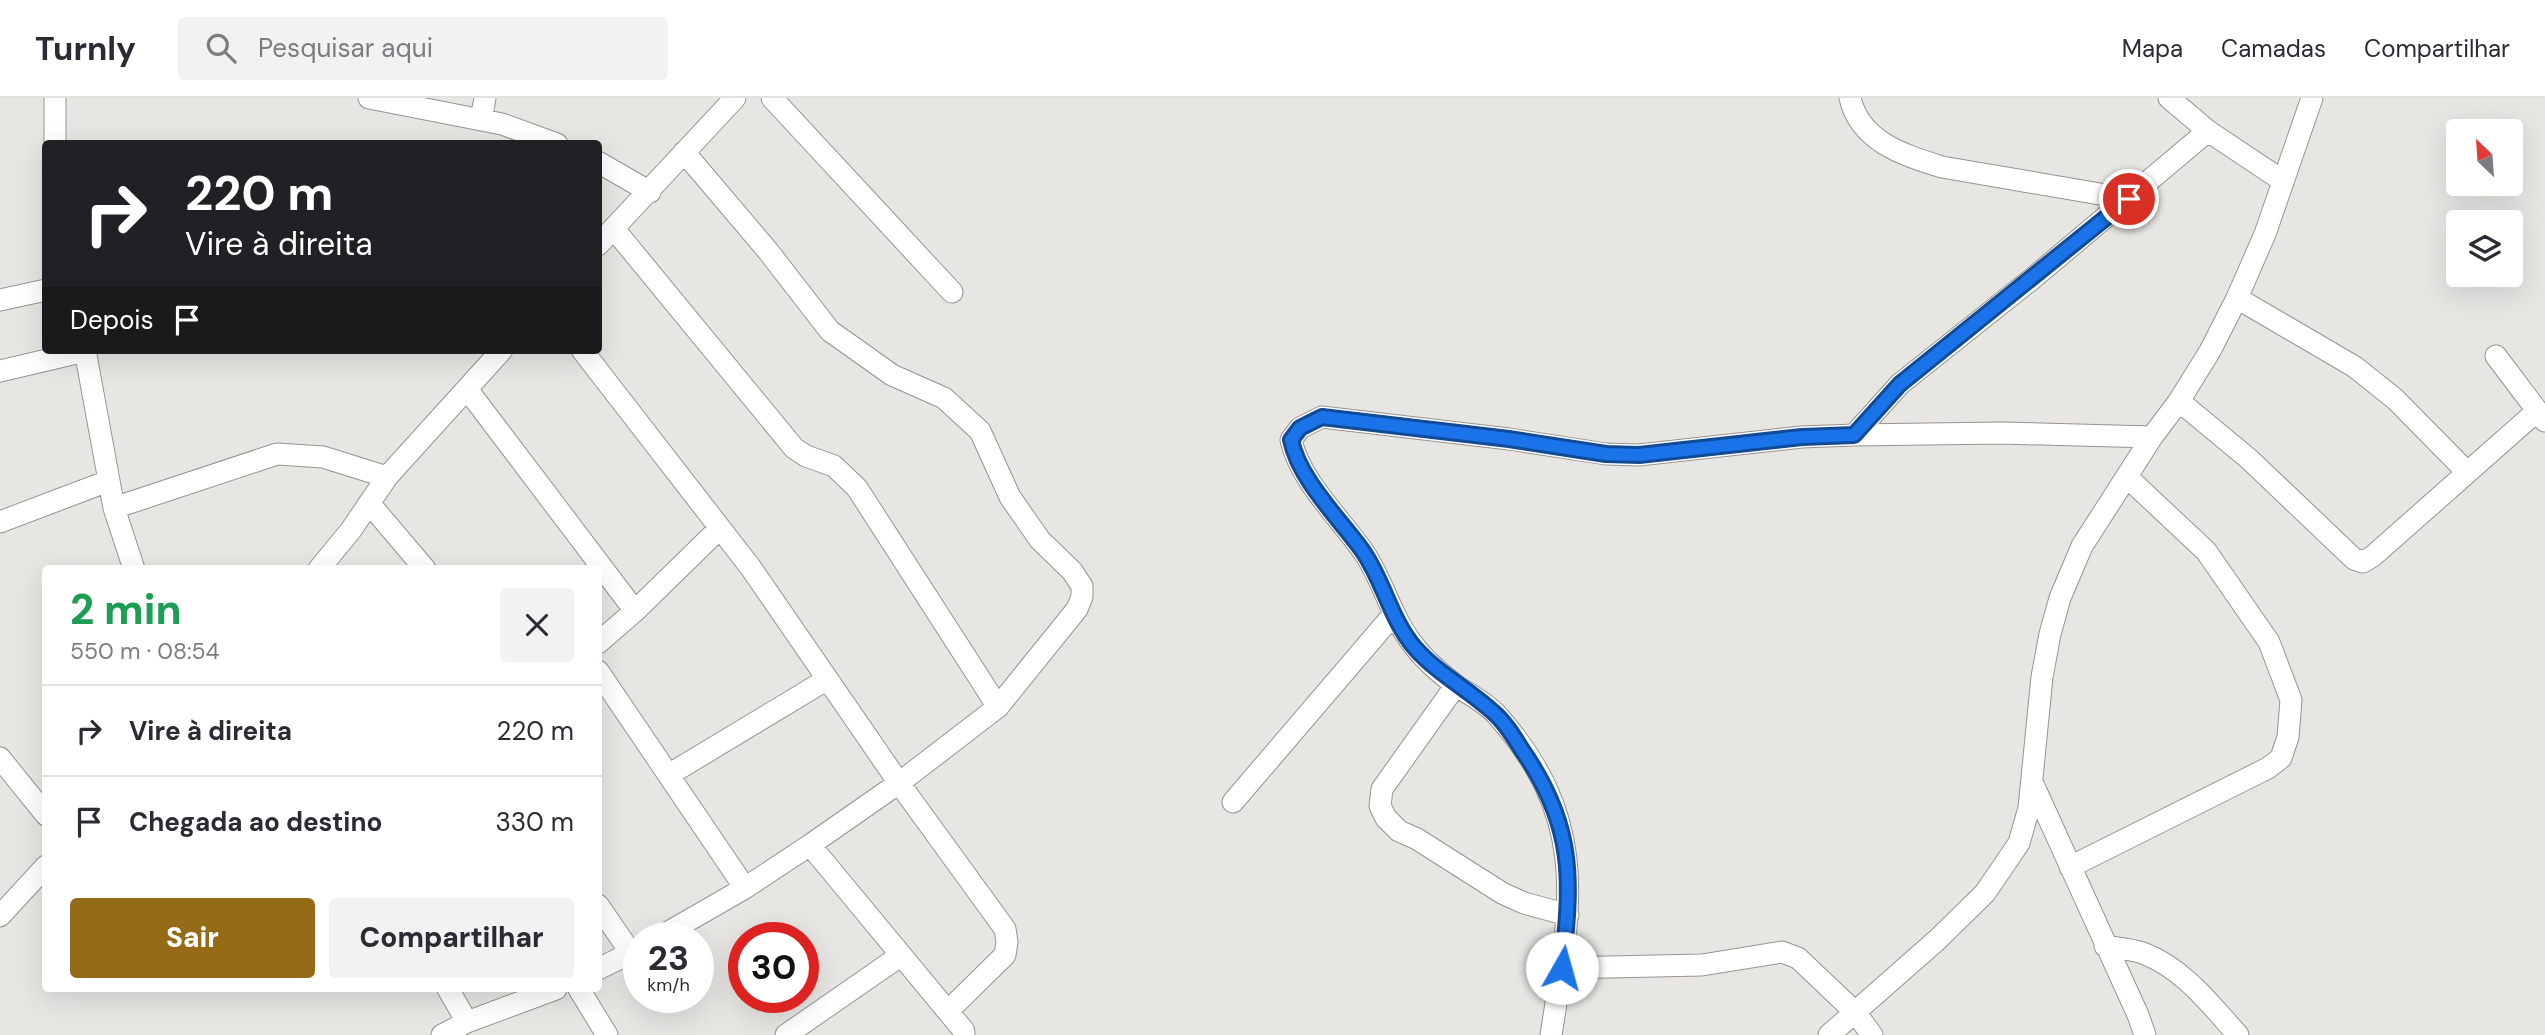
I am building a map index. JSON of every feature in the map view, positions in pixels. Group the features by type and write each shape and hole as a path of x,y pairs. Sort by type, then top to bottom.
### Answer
{"street":[{"path":"55,98 55,140"},
{"path":"369,98 502,124 546,140"},
{"path":"481,120 485,98"},
{"path":"602,241 735,98"},
{"path":"772,98 953,292"},
{"path":"1850,98 1853,113 1862,127 1897,151 1942,167 2129,199"},
{"path":"2169,98 2208,131 2283,181"},
{"path":"1829,1035 1937,940 1985,893 2019,843 2029,808 2042,677 2060,598 2082,546 2179,401 2210,351 2237,298 2265,234 2312,98"},
{"path":"1854,435 1900,384 2129,199 2208,131"},
{"path":"684,152 768,251 830,331 892,375 944,398 979,431 1010,497 1040,540 1072,571 1082,586 1082,597 1077,609 999,707 810,845 745,888 686,922"},
{"path":"602,164 650,192"},
{"path":"614,229 794,448 806,456 834,466 857,488 999,707"},
{"path":"0,300 42,291"},
{"path":"2237,298 2355,367 2404,407 2467,472"},
{"path":"0,371 72,354"},
{"path":"86,354 114,508 133,565"},
{"path":"322,565 351,530 387,477 498,354"},
{"path":"585,354 751,568 898,783 1005,929 1005,954 948,1011"},
{"path":"2179,401 2249,458 2354,558 2363,562 2467,472 2541,416 2496,356"},
{"path":"467,389 600,565"},
{"path":"1551,1035 1568,915 1569,876 1566,849 1545,787 1532,764 1495,713 1456,685 1413,646 1393,615 1369,561 1304,475 1294,455 1291,440 1300,428 1322,417 1509,439 1606,454 1639,455 1802,437 1854,435 2001,433 2152,438"},
{"path":"114,508 277,454 323,457 387,477"},
{"path":"2070,867 2268,768 2281,758 2288,737 2291,700 2269,642 2206,551 2127,477"},
{"path":"0,522 108,481"},
{"path":"369,503 422,565"},
{"path":"602,640 720,528"},
{"path":"602,567 635,611"},
{"path":"1233,802 1393,615"},
{"path":"602,677 745,888"},
{"path":"670,774 826,680"},
{"path":"1456,685 1382,789 1380,806 1386,818 1399,831 1417,839 1502,892 1524,903 1568,915"},
{"path":"0,758 42,810"},
{"path":"2031,781 2145,1035"},
{"path":"810,845 948,1011 964,1031 964,1035"},
{"path":"0,916 42,870"},
{"path":"602,910 623,936"},
{"path":"2105,946 2143,953 2189,981 2211,1002 2238,1035"},
{"path":"1562,968 1702,965 1782,952 1798,958 1856,1012 1872,1035"},
{"path":"786,1035 900,956"},
{"path":"602,968 623,957"},
{"path":"450,992 467,1022"},
{"path":"442,1035 467,1022 548,992"},
{"path":"581,992 607,1035"}],"route":[{"path":"1562,968 1569,876 1561,828 1545,787 1514,737 1495,713 1456,685 1413,646 1393,615 1382,585 1364,553 1304,475 1294,455 1291,440 1300,428 1322,417 1509,439 1606,454 1639,455 1802,437 1854,435 1900,384 2129,199"}]}
